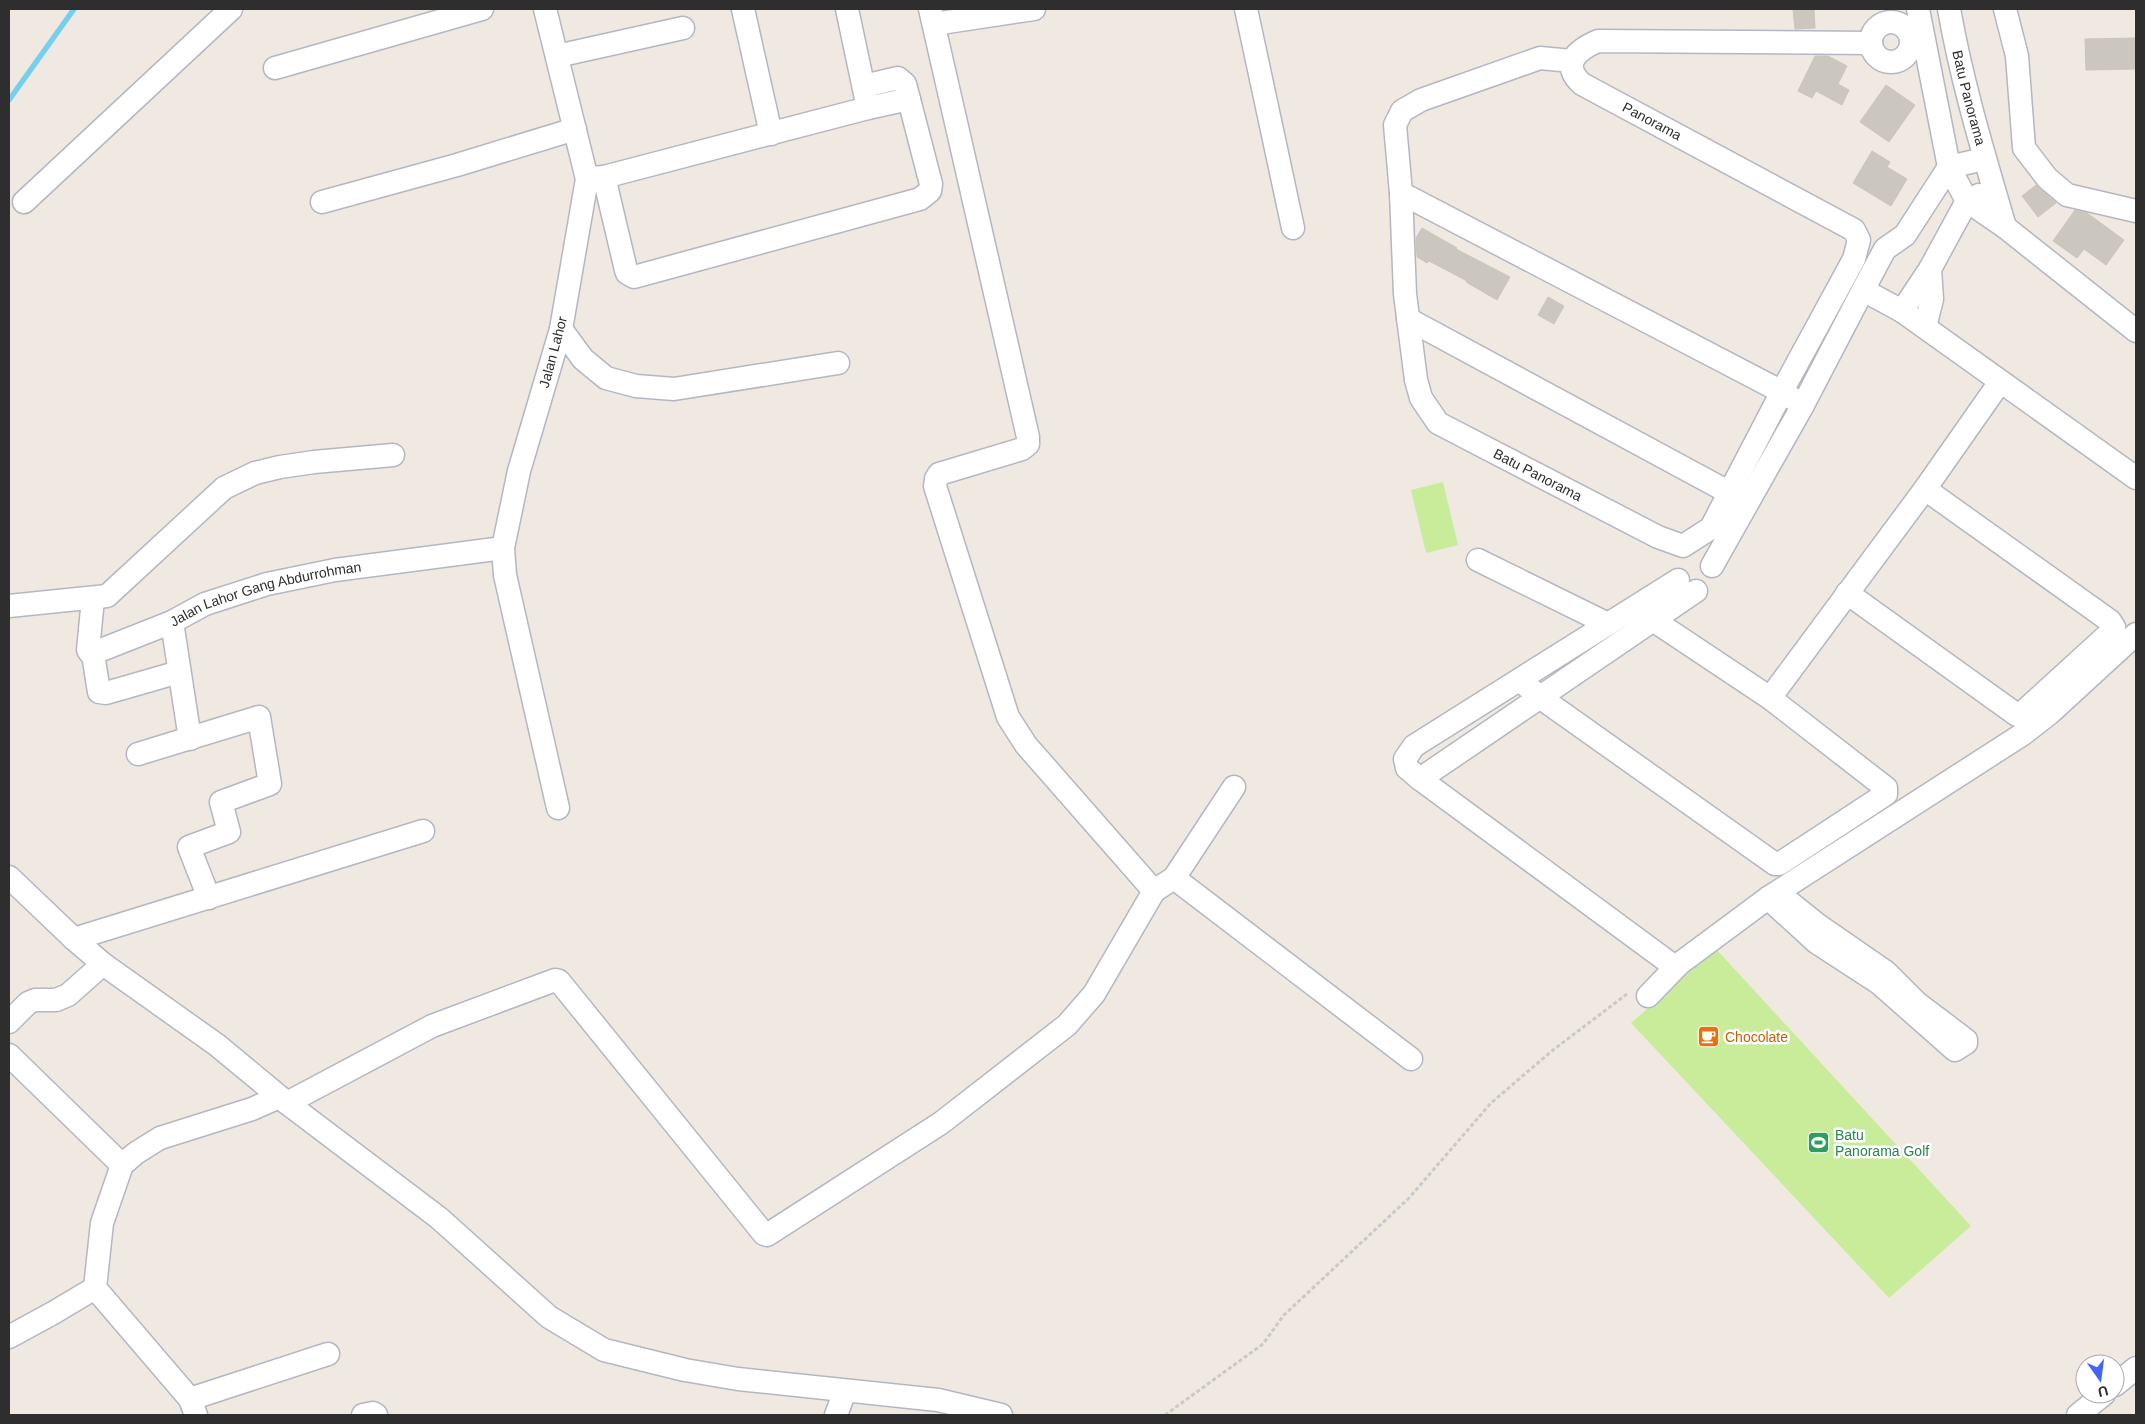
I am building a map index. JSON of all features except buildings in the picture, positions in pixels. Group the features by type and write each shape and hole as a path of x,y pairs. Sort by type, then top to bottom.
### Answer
{"street":[{"path":"24,202 231,9"},
{"path":"275,68 482,9"},
{"name":"Jalan Lahor","path":"545,9 575,129 595,178 561,329 519,471 504,548 505,575 558,808"},
{"path":"743,9 771,134"},
{"path":"847,9 868,108"},
{"path":"1034,9 932,16 1028,437 1028,444 1022,449 939,474 935,486 1008,717 1026,745 1154,891"},
{"path":"1246,9 1293,228"},
{"path":"2005,9 2017,56 2024,148 2046,178 2067,195 2136,211"},
{"path":"1949,14 1882,24 1876,29 1871,43 1873,51 1878,57 1884,61 1892,62 1916,53 1955,44"},
{"name":"Batu Panorama","path":"1949,14 1984,158 2005,227"},
{"path":"1914,20 1916,53 1949,167 1967,201 2005,227 2136,331"},
{"path":"557,56 683,28"},
{"path":"1572,61 1585,46 1598,41 1871,43"},
{"name":"Batu Panorama","path":"1572,61 1540,58 1421,100 1402,111 1395,125 1401,192 1408,319 1416,380 1422,398 1438,422 1658,537 1685,569 1693,555 1704,558 1712,566"},
{"name":"Panorama","path":"1572,61 1573,73 1582,84 1854,230 1885,249"},
{"path":"864,86 898,78 905,84 909,99 931,184 930,191 926,195 920,199 639,276 630,276 626,270 595,178 909,99"},
{"path":"322,202 457,165 575,129"},
{"path":"1420,779 1653,620 1709,531 1738,498 1802,405 1885,249 1905,235 1949,167 1984,158"},
{"path":"1902,311 1930,270 1967,201 1993,187"},
{"path":"1401,192 1782,392 1802,405"},
{"path":"1685,569 1706,587 1712,578 1712,566 1782,392 1854,259 1859,240 1854,230"},
{"path":"1925,327 1932,299 1930,270"},
{"path":"1863,290 1902,311 2136,478"},
{"path":"1408,319 1738,498"},
{"path":"561,329 584,359 606,378 636,386 674,389 838,363"},
{"path":"1770,698 1925,489 2000,382"},
{"path":"9,606 107,596 224,488 255,473 280,467 393,455"},
{"path":"1847,593 2017,715 2021,714 2111,632 2114,627 2110,621 1925,489"},
{"name":"Jalan Lahor Gang Abdurrohman","path":"93,654 172,622 205,604 267,584 335,570 504,548"},
{"path":"1478,560 1608,624"},
{"path":"1675,967 1657,956 1420,779 1405,765 1407,756 1414,746 1521,681 1608,624 1685,569"},
{"path":"93,598 88,652 93,654 99,692 106,693 179,672"},
{"path":"1521,681 1541,698 1777,865 1886,794 1886,788 1770,698 1653,620"},
{"path":"172,622 190,739"},
{"path":"1640,991 1772,896 2023,734 2050,713 2136,634"},
{"path":"138,754 260,717 270,784 221,802 229,832 189,847 209,898"},
{"path":"328,1354 193,1407 95,1288 102,1223 122,1165 143,1148 160,1138 283,1100 432,1026 555,980 559,981 767,1235 941,1124 1067,1025 1094,994 1154,891 1174,878 1234,787"},
{"path":"74,939 424,831"},
{"path":"9,877 103,964 217,1045 283,1100 439,1218 549,1317 604,1350 685,1370 738,1379 845,1390 935,1408 1002,1415"},
{"path":"1174,878 1412,1059"},
{"path":"1772,896 1886,972 1917,1003 1966,1040 1966,1042 1955,1050 1879,983 1816,942 1772,896"},
{"path":"9,1022 28,1003 35,1000 56,1000 68,995 103,964"},
{"path":"9,1056 122,1165"},
{"path":"9,1336 95,1288"},
{"path":"2125,1377 2136,1368"},
{"path":"836,1415 845,1390"},
{"path":"2078,1415 2092,1404"},
{"path":"363,1415 374,1413 376,1415"}],"path":[{"path":"1165,1415 1264,1344 1284,1315 1409,1198 1492,1103 1553,1050 1615,1005 1640,991"}],"green space":[{"path":"1443,482 1458,545 1426,553 1411,490"},
{"name":"Batu Panorama Golf","path":"1716,949 1971,1226 1889,1298 1631,1023"}],"waterway":[{"path":"9,100 74,9"}],"place":[{"name":"Chocolate","path":"1709,1037"},
{"name":"Batu Panorama Golf","path":"1819,1143"}]}
